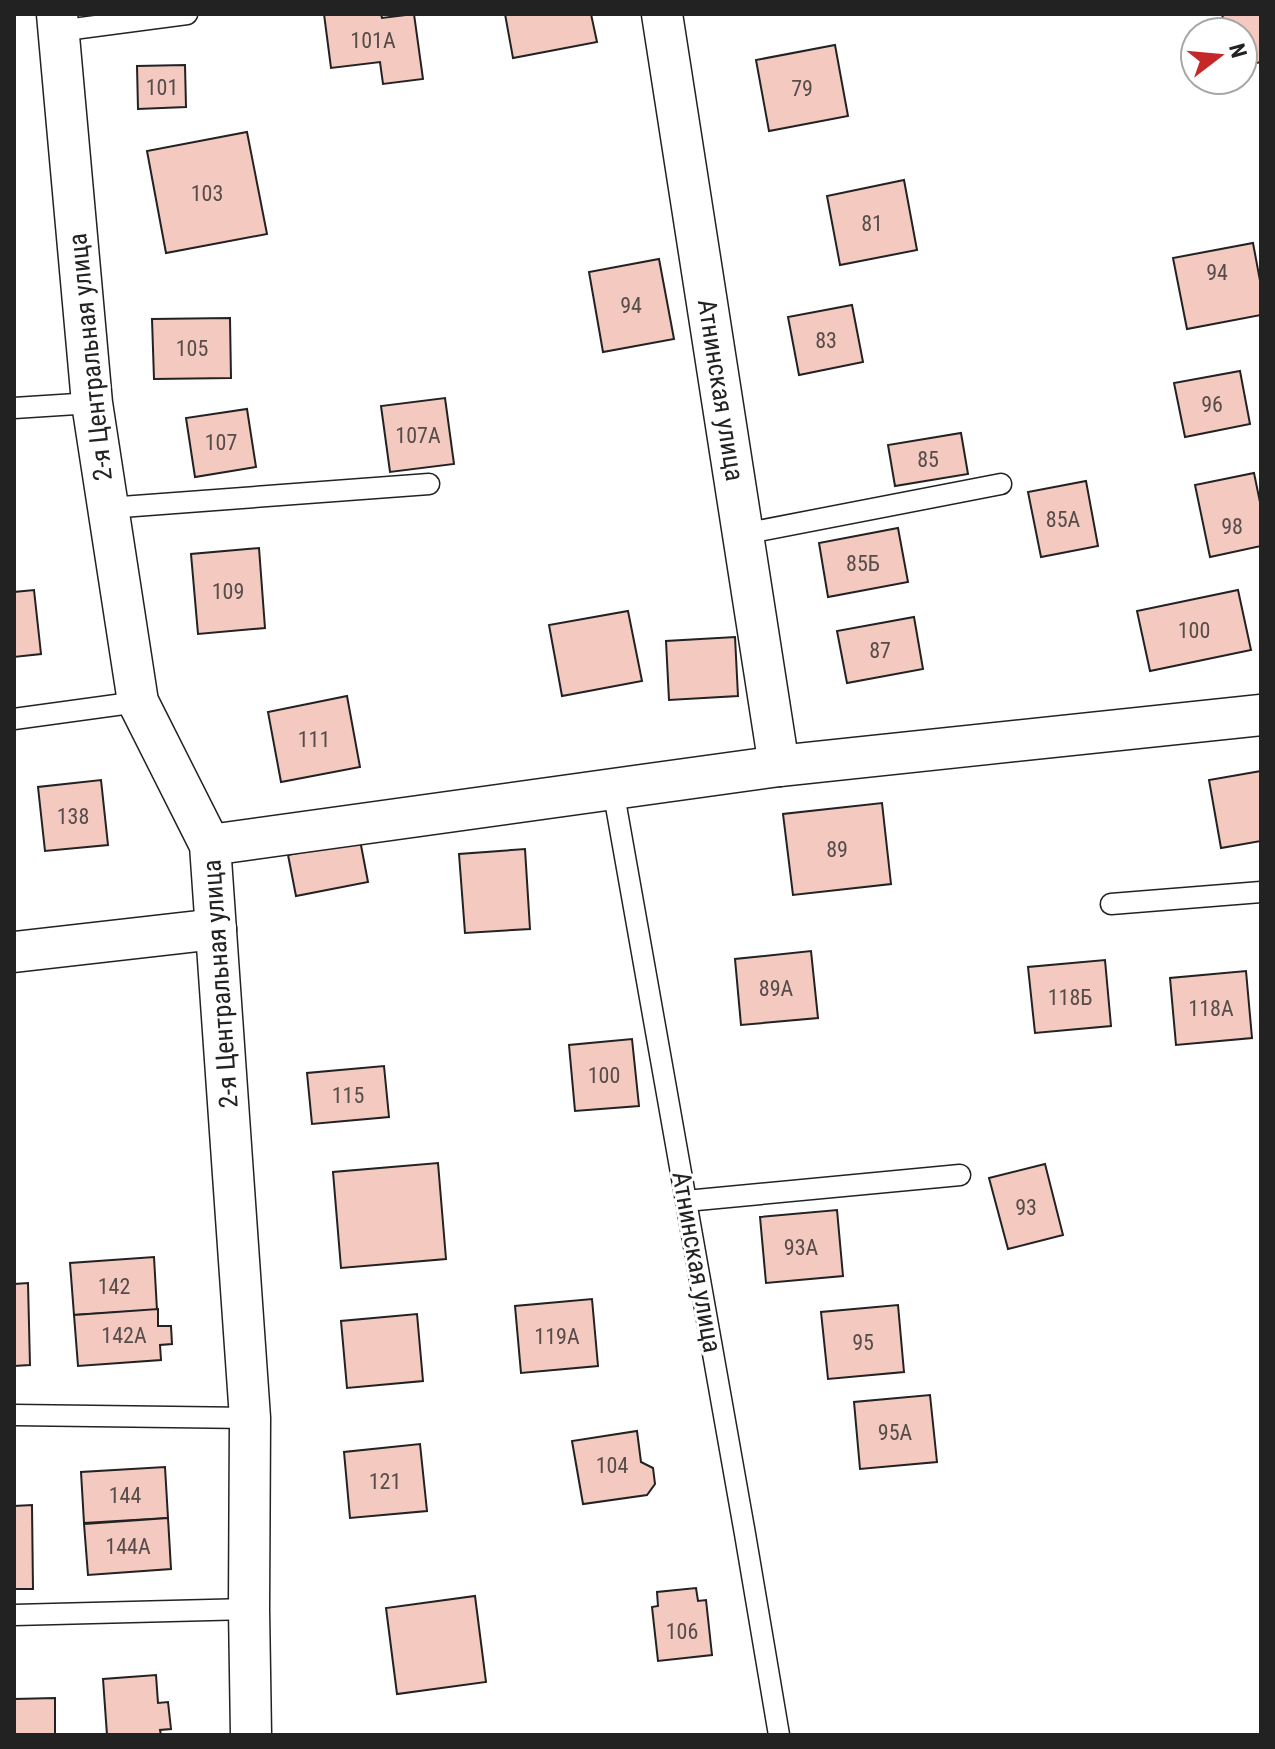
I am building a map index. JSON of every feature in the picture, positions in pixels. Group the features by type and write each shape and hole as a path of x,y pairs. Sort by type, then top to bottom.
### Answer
{"street":[{"name":"Атнинская улица","path":"662,14 779,766"},
{"name":"2-я Центральная улица","path":"57,22 92,403 138,702 210,845 250,1418 251,1735"},
{"path":"210,845 779,766 1261,715"},
{"path":"14,952 216,929"}],"lane":[{"path":"57,22 187,14"},
{"path":"14,408 92,403"},
{"path":"108,508 429,484"},
{"path":"743,534 1001,484"},
{"path":"14,719 138,702"},
{"name":"Атнинская улица","path":"613,789 779,1735"},
{"path":"1111,904 1261,892"},
{"path":"686,1201 960,1175"},
{"path":"14,1415 250,1418"},
{"path":"14,1615 249,1609"}],"building":[{"path":"324,14 381,14 382,18 414,14 423,79 383,84 380,62 331,68"},
{"path":"505,14 591,14 597,42 513,58"},
{"path":"1261,14 1261,62 1259,16 1222,16"},
{"path":"835,45 848,116 769,131 756,60"},
{"path":"185,65 186,107 138,109 137,66"},
{"path":"247,132 267,234 166,253 147,151"},
{"path":"904,180 917,250 840,265 827,196"},
{"path":"1253,243 1261,286 1261,315 1187,329 1173,258"},
{"path":"659,259 674,339 603,352 589,272"},
{"path":"852,305 863,362 799,375 788,317"},
{"path":"230,318 231,378 154,379 152,319"},
{"path":"1240,371 1250,424 1185,437 1174,383"},
{"path":"445,398 454,464 390,472 381,406"},
{"path":"247,409 256,467 195,477 186,418"},
{"path":"961,433 968,474 895,486 888,445"},
{"path":"1254,473 1261,507 1261,546 1210,557 1195,485"},
{"path":"1086,481 1098,546 1041,557 1028,492"},
{"path":"898,528 908,582 828,597 819,543"},
{"path":"259,548 265,628 198,634 191,554"},
{"path":"34,590 41,654 14,657 14,592"},
{"path":"1238,590 1251,650 1150,671 1137,611"},
{"path":"628,611 642,681 562,696 549,625"},
{"path":"914,617 923,669 847,683 837,631"},
{"path":"735,637 738,696 669,700 666,641"},
{"path":"347,696 360,767 281,782 268,712"},
{"path":"1261,771 1261,841 1221,848 1209,780"},
{"path":"101,780 108,845 45,851 38,787"},
{"path":"882,803 891,884 793,895 783,814"},
{"path":"360,840 368,882 296,896 288,855"},
{"path":"525,849 530,929 465,933 459,854"},
{"path":"811,951 818,1018 741,1025 735,959"},
{"path":"1105,960 1111,1026 1035,1033 1028,967"},
{"path":"1246,971 1252,1038 1176,1045 1170,978"},
{"path":"632,1039 639,1106 575,1111 569,1045"},
{"path":"384,1066 389,1117 312,1124 307,1073"},
{"path":"438,1163 446,1259 341,1268 333,1172"},
{"path":"1045,1164 1063,1235 1008,1249 989,1178"},
{"path":"837,1210 843,1276 766,1283 760,1217"},
{"path":"154,1257 157,1310 74,1315 70,1263"},
{"path":"28,1283 30,1365 14,1366 14,1284"},
{"path":"592,1299 598,1366 521,1373 515,1306"},
{"path":"898,1305 904,1372 828,1379 821,1312"},
{"path":"158,1309 158,1326 171,1326 172,1344 160,1345 161,1360 78,1366 74,1315"},
{"path":"417,1314 423,1381 347,1388 341,1321"},
{"path":"930,1395 937,1462 860,1469 854,1402"},
{"path":"637,1431 641,1462 653,1468 655,1484 647,1495 583,1504 572,1441"},
{"path":"420,1444 427,1511 350,1518 344,1452"},
{"path":"165,1467 168,1518 84,1523 81,1472"},
{"path":"32,1505 33,1589 14,1589 14,1506"},
{"path":"168,1518 171,1569 88,1575 84,1524"},
{"path":"696,1588 698,1601 706,1600 712,1655 658,1661 652,1607 658,1606 657,1592"},
{"path":"475,1596 486,1682 397,1694 386,1608"},
{"path":"156,1675 158,1703 168,1702 171,1729 160,1730 161,1735 107,1735 103,1679"},
{"path":"55,1698 55,1735 14,1735 14,1699"}]}
